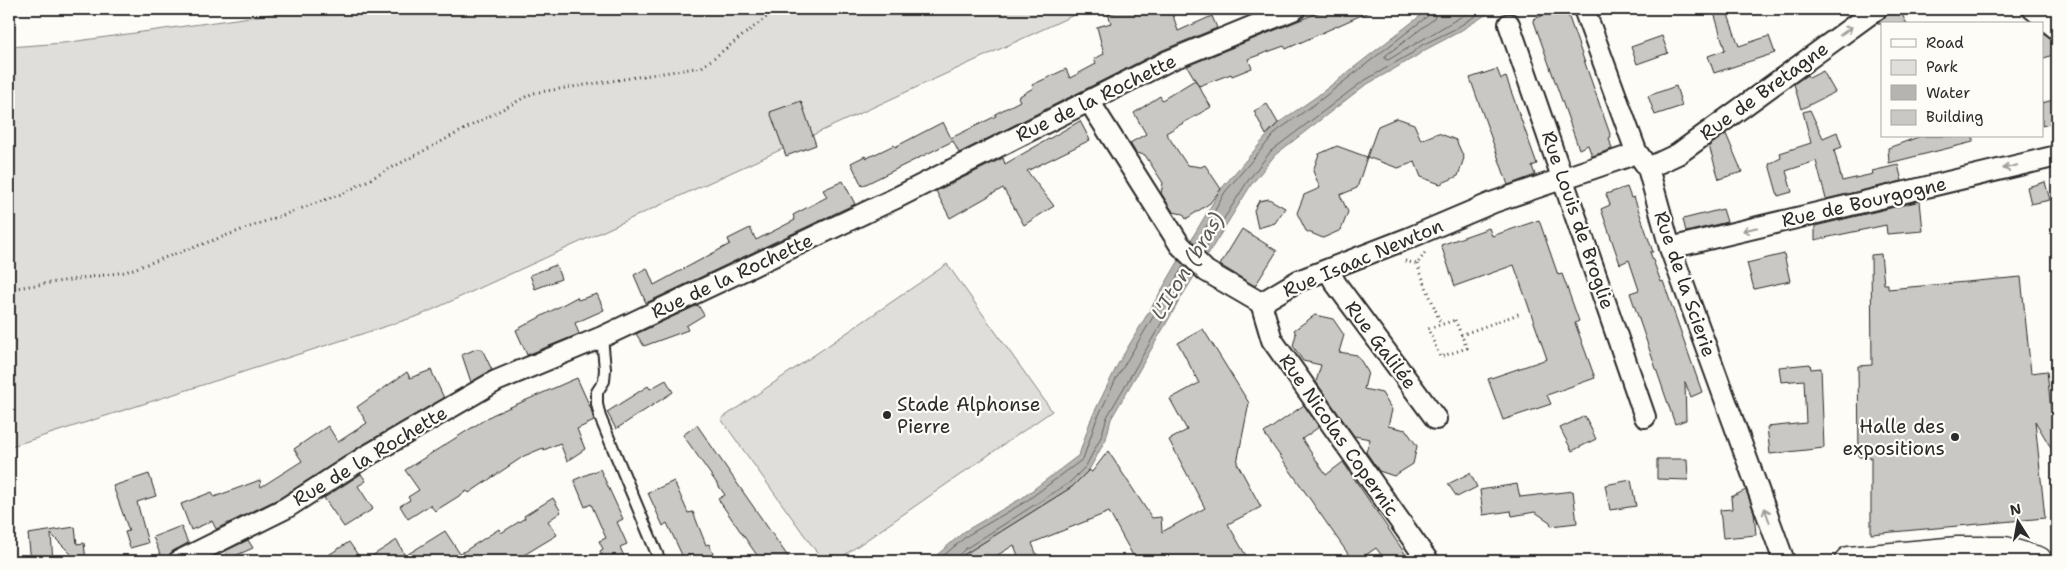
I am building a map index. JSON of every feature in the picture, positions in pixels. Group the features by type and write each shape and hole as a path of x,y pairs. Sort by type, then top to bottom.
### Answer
{"main road":[{"path":"2042,561 2057,550"},
{"path":"1849,561 1958,551 2004,551 2038,561"}],"street":[{"name":"Rue de la Rochette","path":"179,561 286,508 364,458 496,381 602,337 894,199 1168,61 1295,9"},
{"name":"Rue de la Scierie","path":"1584,9 1636,151 1648,168 1670,248 1784,561"},
{"name":"Rue de Bretagne","path":"1648,168 1678,154 1876,9"},
{"path":"2033,9 2057,29"},
{"name":"Rue Louis de Broglie","path":"1509,24 1645,416"},
{"name":"Rue Isaac Newton","path":"1089,101 1180,245 1206,271 1261,303 1298,281 1409,238 1494,202 1626,157 1636,151"},
{"name":"Rue de Bourgogne","path":"1670,248 2057,156"},
{"name":"Rue Galilée","path":"1328,270 1336,284 1436,419"},
{"name":"Rue Nicolas Copernic","path":"1261,303 1272,340 1428,561"}],"lane":[{"path":"602,337 605,369 604,381 597,392 596,404 660,561"}],"path":[{"path":"9,289 125,272 344,193 533,93 702,67 768,16 772,9"},
{"path":"1417,264 1441,324"},
{"path":"1461,335 1521,313"},
{"path":"1454,320 1467,348 1440,357 1428,329 1441,324 1454,320"}],"green space":[{"path":"308,9 1087,9 421,315 9,447 9,47 63,43"},
{"name":"Stade Alphonse Pierre","path":"947,264 1052,411 836,561 823,561 721,419"}],"water":[{"name":"L'Iton (bras)","path":"1429,9 1495,9 1364,86 1275,155 1251,185 1182,296 1111,419 1106,439 1089,470 1072,487 967,553 958,561 930,561 965,531 1022,498 1079,455 1091,419 1118,364 1221,189 1278,123 1316,97"}],"building":[{"path":"1126,9 1171,9 1178,31 1212,16 1217,28 1163,50 959,153 953,141 862,186 851,163 865,156 867,158 894,145 895,147 943,122 951,138 996,116 995,114 1020,101 1018,97 1033,88 1032,85 1066,69 1070,78 1096,64 1094,59 1104,54 1097,27 1111,23 1108,14"},
{"path":"1327,9 1375,9 1286,49 1284,46 1248,59 1252,68 1232,76 1231,74 1199,86 1187,66"},
{"path":"1540,9 1566,9 1611,137 1609,138 1612,149 1592,156 1588,145 1579,149 1533,19 1542,16"},
{"path":"1713,9 1726,9 1739,46 1769,36 1775,53 1714,73 1708,56 1725,50"},
{"path":"1892,9 1899,9 1906,22 1881,22 1881,24 1877,24"},
{"path":"2044,34 2057,41 2057,53 2044,58"},
{"path":"1662,36 1668,53 1637,64 1631,47"},
{"path":"1497,69 1501,79 1506,77 1537,164 1532,166 1535,175 1508,185 1470,78"},
{"path":"1823,71 1835,92 1801,109 1794,84 1807,75 1809,78"},
{"path":"1195,80 1211,107 1166,133 1187,165 1201,167 1205,165 1221,189 1210,203 1186,219 1183,214 1173,212 1161,193 1163,183 1145,155 1136,153 1130,143 1146,134 1134,113 1160,96 1162,100"},
{"path":"1676,86 1682,106 1655,115 1648,96"},
{"path":"2057,99 2057,122 2044,125 2044,102"},
{"path":"801,101 816,145 786,156 770,112"},
{"path":"1267,104 1278,123 1266,135 1254,111"},
{"path":"1810,110 1823,138 1837,132 1842,147 1834,150 1842,181 1873,174 1872,171 1898,165 1902,181 1826,199 1816,161 1786,171 1792,192 1778,196 1769,164 1781,158 1780,153 1811,143 1803,112"},
{"path":"1397,118 1414,124 1421,140 1438,133 1456,140 1464,158 1458,176 1440,184 1421,177 1415,162 1398,168 1367,157 1378,126"},
{"path":"1080,121 1090,140 1027,171 1054,206 1024,225 1003,188 950,218 936,191 1003,158 1005,164"},
{"path":"1726,134 1742,172 1719,179 1709,146"},
{"path":"1916,138 1973,138 1973,142 1889,163 1888,148"},
{"path":"1337,146 1367,157 1357,188 1340,195 1348,212 1341,230 1323,238 1306,231 1297,213 1304,195 1320,188 1313,171 1319,154"},
{"path":"843,181 855,204 646,303 634,275 647,268 654,285 730,244 728,239 750,228 756,240 795,220 793,215 827,197 823,190"},
{"path":"2045,182 2050,200 2031,204 2027,187"},
{"path":"1627,187 1631,198 1634,197 1653,252 1650,252 1661,282 1663,281 1702,392 1691,397 1685,382 1686,420 1675,424 1630,293 1639,290 1629,260 1620,264 1601,209 1610,205 1606,194"},
{"path":"1269,199 1285,208 1275,223 1258,228 1254,210 1259,201"},
{"path":"1920,201 1923,231 1887,234 1886,225 1815,240 1815,226"},
{"path":"1723,209 1727,222 1686,232 1683,219"},
{"path":"1539,220 1558,275 1562,274 1579,321 1575,323 1595,378 1547,395 1551,404 1503,420 1488,379 1547,359 1514,265 1455,286 1441,245 1489,228 1492,236"},
{"path":"1242,229 1277,251 1255,286 1220,265"},
{"path":"1784,254 1790,281 1754,289 1747,263"},
{"name":"Halle des expositions","path":"1881,254 1884,284 1888,284 1888,289 2021,277 2031,373 2047,371 2051,410 2057,410 2057,458 2035,421 2045,518 1871,534 1871,457 1859,457 1858,366 1872,365 1871,255"},
{"path":"556,265 561,279 535,289 530,275"},
{"path":"597,294 604,310 575,323 579,334 527,355 516,330 577,297 578,300"},
{"path":"698,305 704,315 686,326 688,330 644,346 636,334"},
{"path":"1315,315 1333,319 1344,335 1339,352 1357,355 1368,372 1364,389 1382,393 1392,410 1388,426 1406,430 1417,446 1413,464 1394,476 1379,471 1366,452 1370,439 1354,436 1316,382 1321,365 1303,361 1293,346 1296,334 1294,330"},
{"path":"1203,329 1249,403 1237,463 1261,507 1228,524 1249,561 1136,561 1109,512 1032,543 1039,561 1020,561 1014,545 988,561 954,561 1072,487 1089,470 1092,472 1108,451 1152,518 1161,517 1162,532 1205,508 1169,440 1187,430 1170,399 1199,383 1178,343"},
{"path":"476,349 482,349 492,370 471,382 462,355"},
{"path":"1810,364 1811,369 1821,368 1824,448 1770,454 1767,427 1806,423 1804,380 1781,382 1779,367"},
{"path":"431,370 444,398 359,447 280,498 216,529 212,521 191,530 181,504 212,492 214,497 260,480 261,487 302,461 294,449 328,426 338,442 367,423 357,407 407,372 410,378"},
{"path":"577,378 591,409 594,421 577,429 585,449 567,461 560,443 544,450 543,448 524,456 469,493 467,491 435,511 430,505 408,519 400,506 410,500 408,497 419,490 405,470 492,415"},
{"path":"666,380 673,392 616,429 607,412 648,386 650,389"},
{"path":"1304,405 1319,427 1302,439 1326,475 1343,462 1406,555 1397,561 1386,561 1376,548 1357,561 1353,561 1264,433"},
{"path":"1585,416 1596,439 1572,451 1560,428"},
{"path":"697,425 791,561 761,561 718,499 725,495 683,435"},
{"path":"1657,459 1687,459 1688,480 1657,479"},
{"path":"600,469 623,519 617,522 627,544 620,547 626,561 604,561 600,551 603,549 599,541 606,538 591,504 585,507 574,480"},
{"path":"1470,473 1477,487 1457,497 1448,484"},
{"path":"149,474 156,496 137,502 148,543 130,548 125,532 129,531 113,486"},
{"path":"361,474 366,481 358,486 373,509 344,527 324,498"},
{"path":"1631,480 1636,506 1610,510 1605,485"},
{"path":"674,481 688,513 693,512 706,545 709,544 716,561 668,561 682,555 667,523 663,526 648,493"},
{"path":"1517,484 1520,497 1573,491 1577,523 1551,526 1550,522 1535,512 1512,516 1511,511 1483,515 1480,490"},
{"path":"1746,490 1754,512 1756,535 1723,538 1720,510 1732,509 1731,497"},
{"path":"553,498 561,512 548,521 557,535 514,561 364,561 397,540 405,556 445,531 460,554 499,529 501,533"},
{"path":"181,526 188,543 173,551 167,561 163,561 153,537"},
{"path":"75,527 77,544 84,543 86,561 78,561 51,534 53,561 31,561 28,534"},
{"path":"248,540 253,548 228,559 225,551"},
{"path":"349,542 362,561 319,561"}],"place":[{"name":"Stade Alphonse Pierre","path":"887,415"},
{"name":"Halle des expositions","path":"1955,437"}]}
